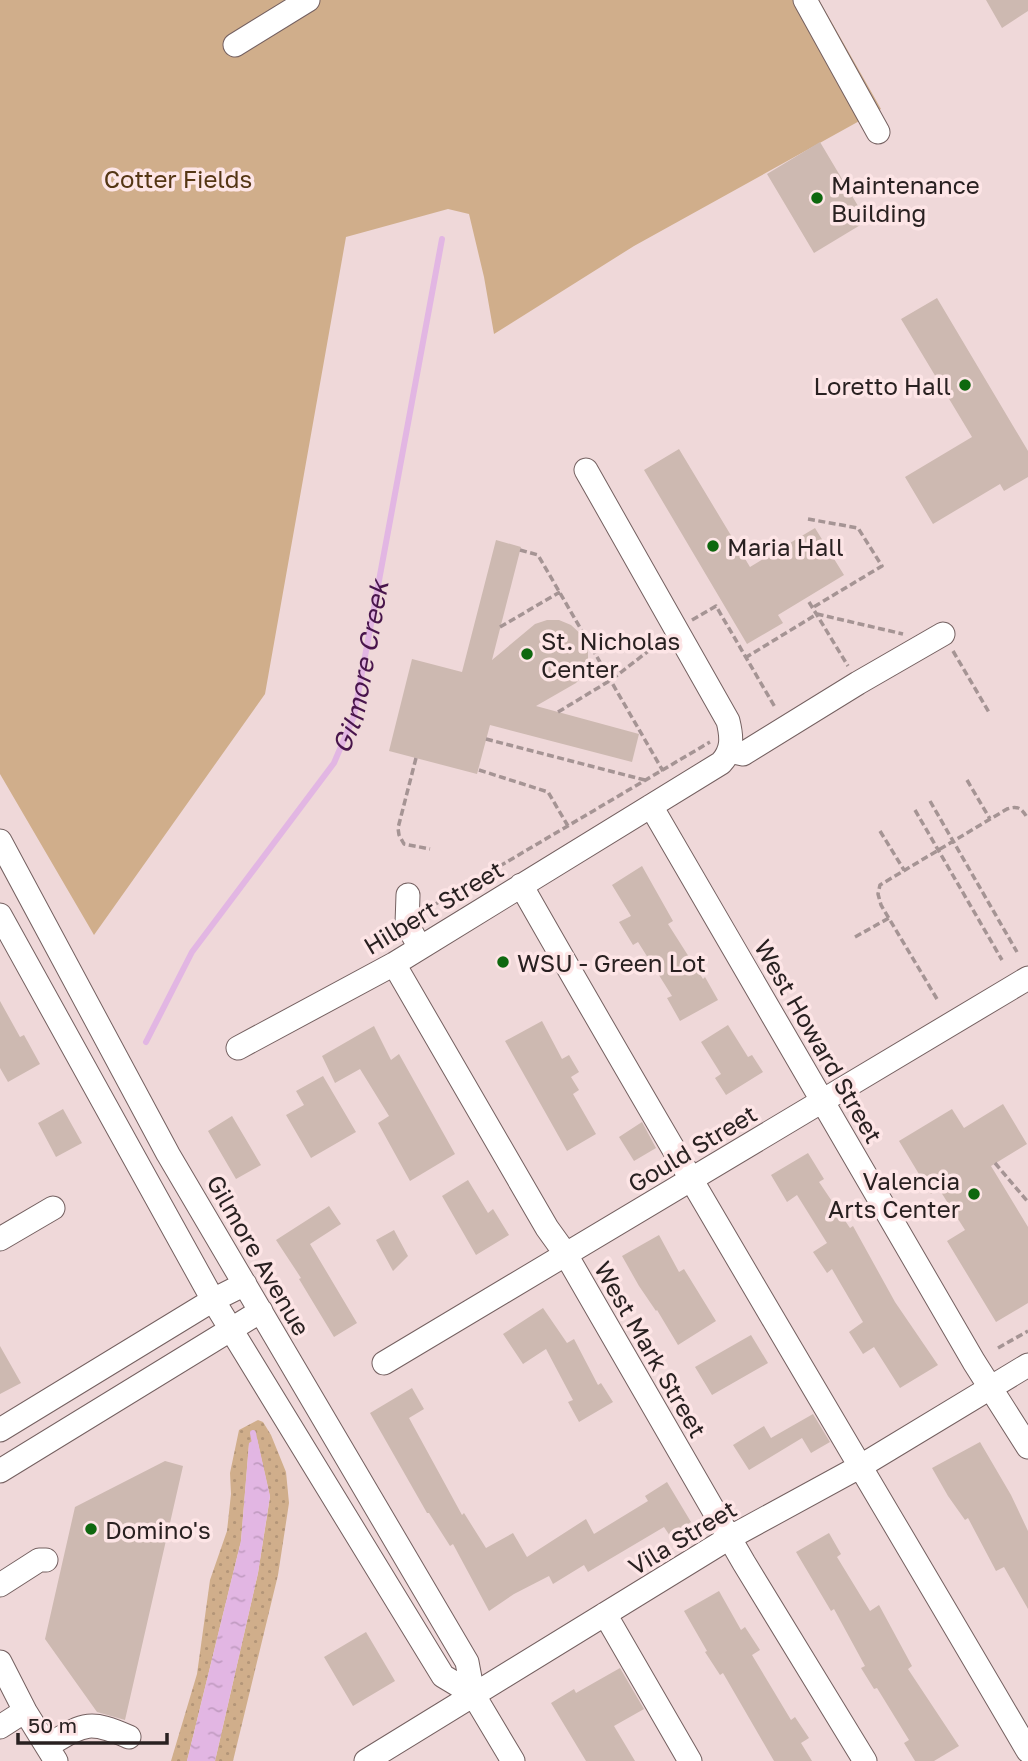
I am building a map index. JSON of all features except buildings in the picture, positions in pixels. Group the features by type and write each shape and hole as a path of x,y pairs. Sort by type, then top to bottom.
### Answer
{"street":[{"path":"235,45 308,0"},
{"path":"805,0 878,132"},
{"path":"586,470 728,720 732,738 729,751 743,754 858,682 943,634"},
{"name":"Hilbert Street","path":"238,1048 394,964 721,763 729,751"},
{"name":"West Howard Street","path":"651,806 974,1362 1028,1447"},
{"name":"Gilmore Avenue","path":"0,841 168,1154 467,1662 473,1694 513,1761"},
{"path":"521,885 1028,1753 1017,1761"},
{"path":"408,895 407,921 420,948"},
{"name":"Gilmore Avenue","path":"0,915 213,1300 443,1676 473,1694"},
{"name":"West Mark Street","path":"394,964 729,1538 865,1761"},
{"name":"Gould Street","path":"384,1363 1028,978"},
{"path":"0,1238 53,1208"},
{"path":"0,1430 213,1300 246,1284"},
{"path":"0,1471 261,1311"},
{"name":"Vila Street","path":"366,1761 729,1538 861,1465 1028,1365"},
{"path":"0,1585 39,1560 46,1560"},
{"path":"605,1614 690,1761"},
{"path":"0,1662 51,1753 79,1726 93,1724 129,1737"},
{"path":"0,1727 26,1711"}],"path":[{"path":"808,519 858,528 882,566 812,608"},
{"path":"520,550 538,555 674,791"},
{"path":"500,627 560,592"},
{"path":"809,602 852,673"},
{"path":"558,712 611,680 676,629 716,606 780,717"},
{"path":"745,658 817,614 915,637"},
{"path":"943,634 990,714"},
{"path":"486,739 645,780"},
{"path":"416,758 398,835 404,844 430,849"},
{"path":"407,921 662,769"},
{"path":"478,770 548,792 568,826"},
{"path":"967,780 990,819"},
{"path":"930,801 1017,952"},
{"path":"937,999 881,905 878,894 880,885 990,819 1015,807 1022,809 1028,819"},
{"path":"915,810 1002,960"},
{"path":"880,831 905,870"},
{"path":"855,937 889,918"},
{"path":"995,1163 1028,1202"},
{"path":"998,1348 1028,1331"}],"green space":[{"name":"Cotter Fields","path":"0,0 819,0 881,109 634,246 494,334 469,214 448,209 346,237 265,694 94,935 0,774"},
{"path":"258,1420 263,1422 271,1435 286,1472 289,1503 278,1575 233,1761 215,1761 258,1573 270,1497 257,1439 249,1444 241,1541 187,1761 171,1761 197,1674 210,1580 227,1531 230,1473 239,1430"}],"water":[{"path":"257,1438 270,1496 258,1573 215,1761 187,1761 241,1541 249,1443"}],"waterway":[{"name":"Gilmore Creek","path":"146,1042 192,952 334,763 354,716 442,239"},
{"name":"Gilmore Creek","path":"253,1433 256,1449"}],"place":[{"name":"Maintenance Building","path":"817,198"},
{"name":"Loretto Hall","path":"965,385"},
{"name":"Maria Hall","path":"713,546"},
{"name":"St. Nicholas Center","path":"527,654"},
{"name":"WSU - Green Lot","path":"503,962"},
{"name":"Valencia Arts Center","path":"974,1194"},
{"name":"Domino's","path":"91,1529"}]}
